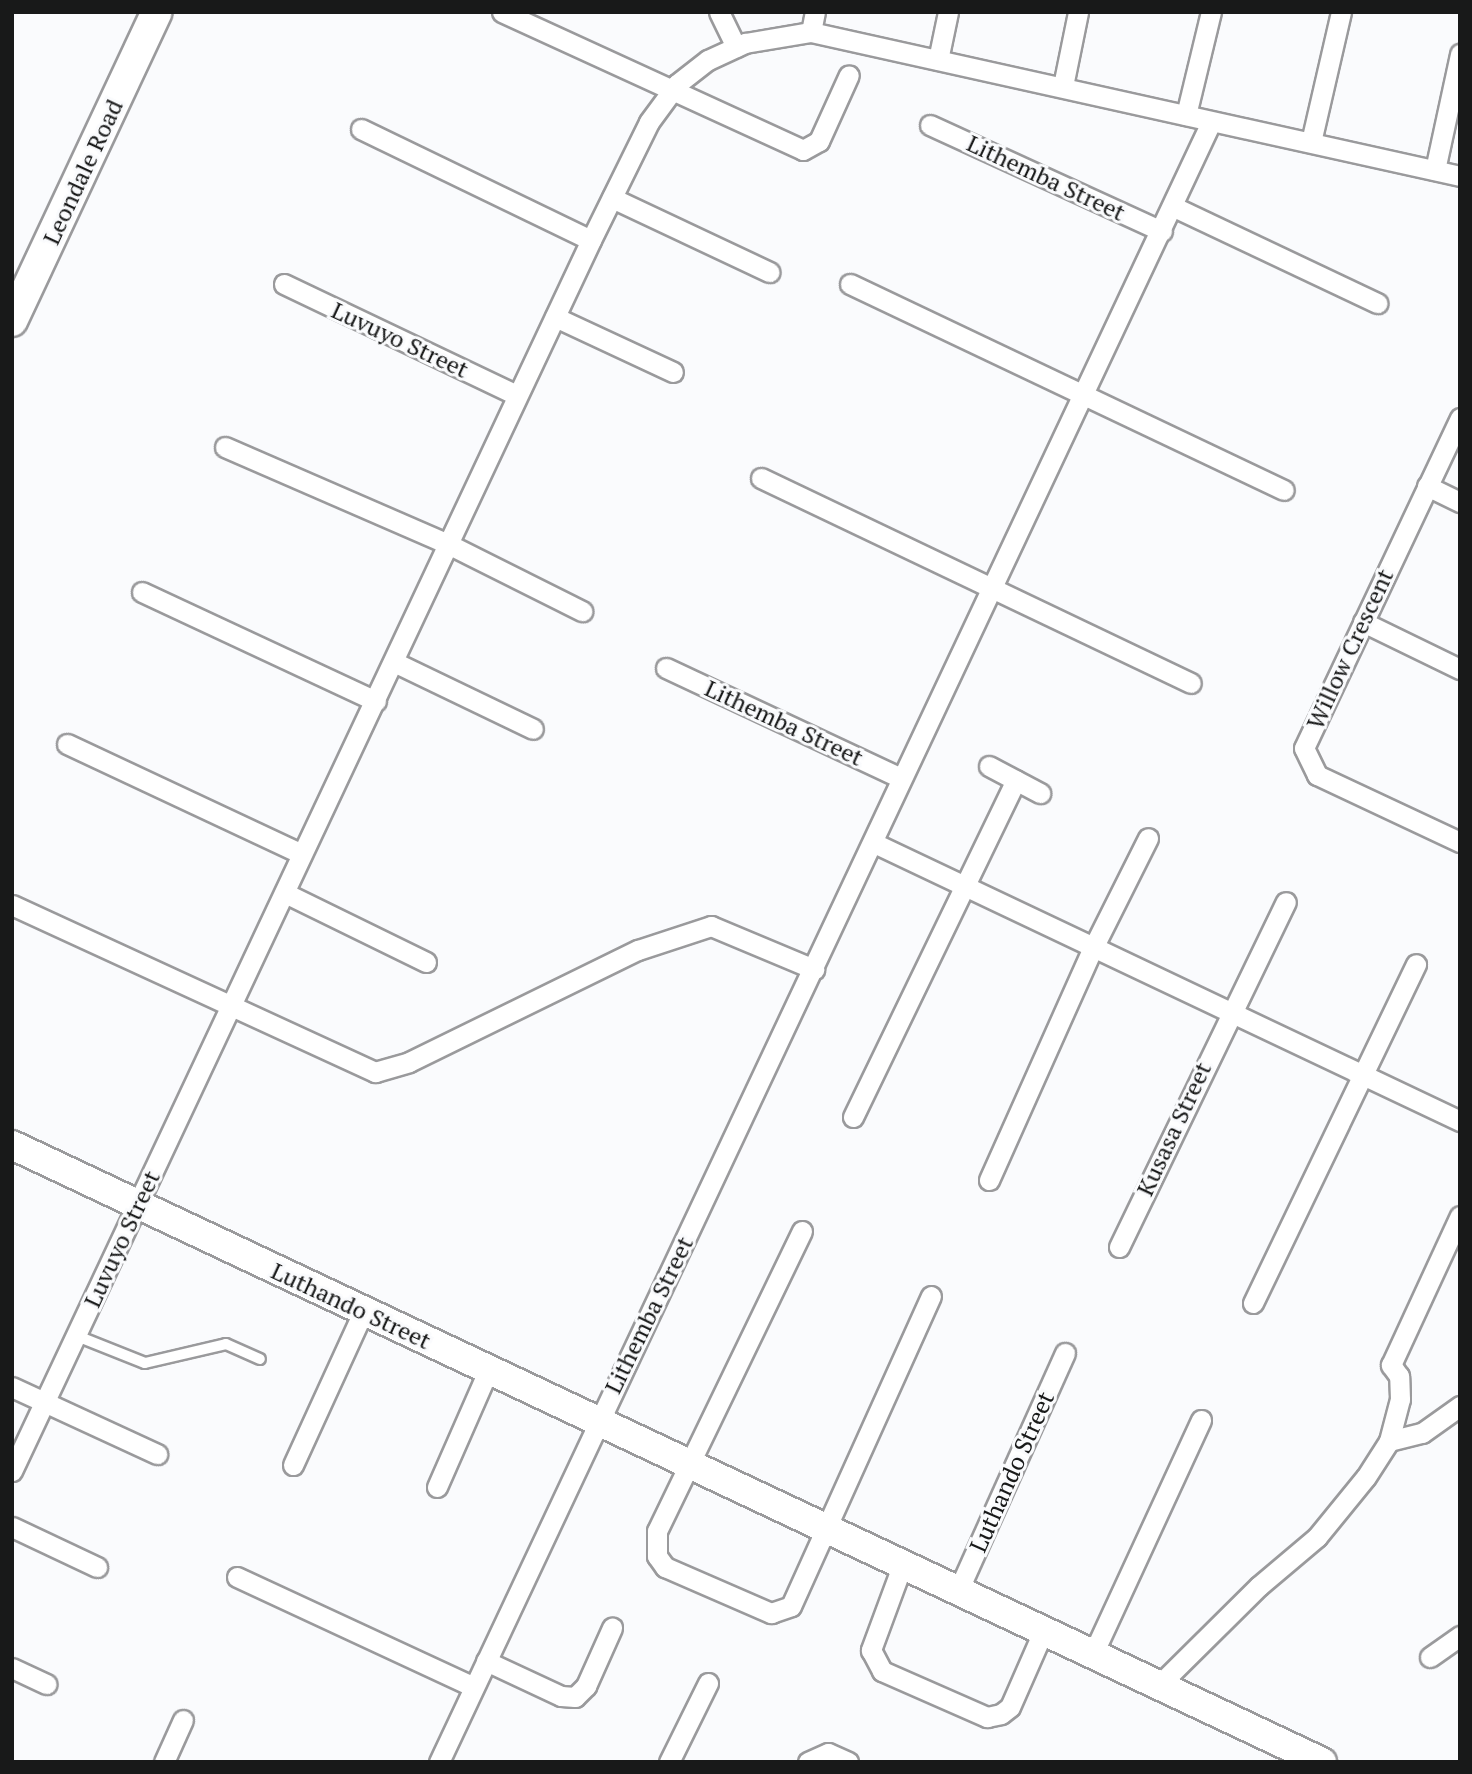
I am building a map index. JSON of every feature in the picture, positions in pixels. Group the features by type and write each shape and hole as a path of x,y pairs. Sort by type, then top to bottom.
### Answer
{"main road":[{"name":"Leondale Road","path":"12,321 157,16"}],"street":[{"path":"502,12 674,88 803,150 819,141 849,75"},
{"path":"719,12 736,47"},
{"path":"811,32 816,12"},
{"path":"938,61 948,12"},
{"path":"1063,86 1078,12"},
{"path":"1186,114 1211,12"},
{"path":"1311,142 1341,12"},
{"name":"Luvuyo Street","path":"12,1471 229,1006 450,545 517,395 591,240 649,122 674,88 708,60 736,47 764,38 811,32 1460,176"},
{"path":"1435,170 1460,54"},
{"name":"Lithemba Street","path":"439,1762 597,1423 874,843 901,778 1174,206 1211,122"},
{"name":"Lithemba Street","path":"930,125 1162,231"},
{"path":"361,129 591,240"},
{"path":"612,198 769,272"},
{"path":"1174,206 1377,303"},
{"name":"Luvuyo Street","path":"284,284 517,395"},
{"path":"850,284 1083,398 1283,490"},
{"path":"555,317 673,372"},
{"name":"Willow Crescent","path":"1460,418 1304,748 1305,758 1317,775 1460,842"},
{"path":"225,447 450,545 582,611"},
{"path":"761,478 1191,682"},
{"path":"1427,486 1460,502"},
{"path":"142,592 376,701"},
{"path":"1363,622 1460,668"},
{"path":"394,662 533,729"},
{"name":"Lithemba Street","path":"666,668 901,778"},
{"path":"67,744 302,854"},
{"path":"989,766 1040,793"},
{"path":"853,1117 960,887 1016,780"},
{"path":"989,1180 1091,950 1148,838"},
{"path":"874,843 1091,950 1460,1121"},
{"path":"285,892 426,962"},
{"name":"Kusasa Street","path":"1119,1247 1229,1012 1286,902"},
{"path":"12,905 363,1070 388,1070 410,1062 614,961 711,926 814,969"},
{"path":"1253,1303 1416,964"},
{"name":"Luthando Street","path":"12,1146 597,1423 827,1525 902,1566 1322,1762"},
{"path":"1158,1686 1259,1586 1317,1537 1389,1441 1401,1385 1391,1365 1460,1216"},
{"path":"802,1231 657,1531 657,1556 666,1567 750,1606 779,1613 791,1605 932,1296"},
{"path":"293,1465 363,1312"},
{"name":"Luthando Street","path":"958,1591 1065,1353"},
{"path":"437,1487 488,1371"},
{"path":"12,1387 156,1454"},
{"path":"1389,1441 1422,1433 1460,1406"},
{"path":"1092,1656 1201,1420"},
{"path":"12,1527 97,1567"},
{"path":"902,1566 871,1650 882,1671 987,1717 1001,1714 1010,1707 1043,1632"},
{"path":"237,1577 474,1687"},
{"path":"486,1661 561,1696 575,1697 586,1686 612,1628"},
{"path":"1430,1657 1460,1636"},
{"path":"12,1668 46,1685"},
{"path":"669,1762 708,1684"},
{"path":"164,1762 183,1720"},
{"path":"808,1762 821,1753 848,1762"}],"lane":[{"path":"77,1335 145,1363 226,1344 260,1359"}]}
